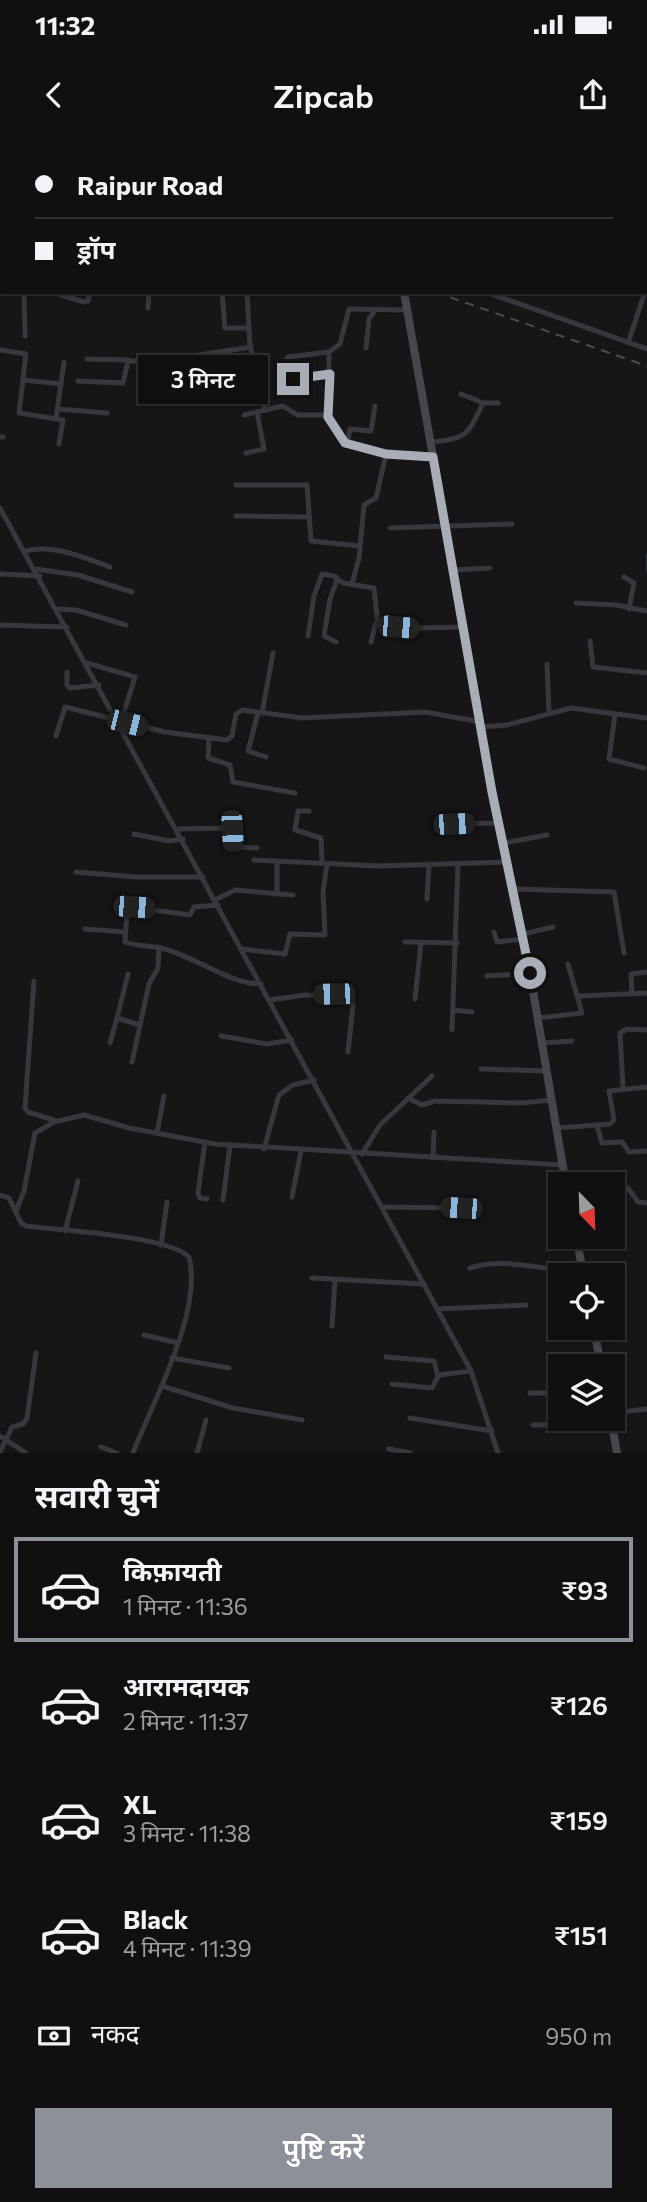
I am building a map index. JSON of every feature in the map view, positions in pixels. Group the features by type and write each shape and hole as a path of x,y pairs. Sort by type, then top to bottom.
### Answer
{"main road":[{"path":"404,294 462,627 530,973 564,1172"},
{"path":"613,1431 617,1453"}],"street":[{"path":"24,294 25,336"},
{"path":"61,294 84,302 88,300 90,294"},
{"path":"148,308 149,294"},
{"path":"222,294 225,328 248,328"},
{"path":"247,294 248,328 265,410"},
{"path":"492,294 647,349"},
{"path":"628,343 644,294"},
{"path":"330,374 290,379 285,361 288,357 329,352 341,344 351,307 407,310"},
{"path":"366,348 369,319 375,310"},
{"path":"87,359 153,362 251,347"},
{"path":"0,350 26,354 21,415 56,419 64,424 59,444"},
{"path":"329,352 328,417 347,444 386,454 433,457"},
{"path":"79,382 123,383 129,360"},
{"path":"56,419 64,362"},
{"path":"24,380 61,384"},
{"path":"461,394 483,403 498,404"},
{"path":"431,442 454,440 466,434 476,422 483,403"},
{"path":"244,415 283,406 294,415 328,417"},
{"path":"347,444 350,429 371,431 375,406"},
{"path":"58,409 107,413"},
{"path":"246,453 264,449 257,412"},
{"path":"352,584 360,546 364,505 376,498 386,454"},
{"path":"236,485 307,485 311,541 360,546"},
{"path":"0,508 120,721 471,1371 498,1453"},
{"path":"236,516 310,517"},
{"path":"0,525 9,524"},
{"path":"390,528 512,524"},
{"path":"25,551 39,549 72,554 110,567"},
{"path":"453,569 490,568"},
{"path":"36,569 78,575 132,592"},
{"path":"0,574 40,576"},
{"path":"308,636 319,577 332,575 337,580 374,588 376,623 371,642"},
{"path":"624,577 634,583 629,609"},
{"path":"336,642 324,636 329,601 337,580"},
{"path":"576,603 647,611"},
{"path":"57,609 76,610 126,625"},
{"path":"376,623 416,628 462,627"},
{"path":"0,625 67,626"},
{"path":"590,641 593,667 647,673"},
{"path":"266,757 253,755 248,751 260,713 273,653"},
{"path":"87,663 135,677 120,721"},
{"path":"547,664 549,712"},
{"path":"67,672 70,688 99,685"},
{"path":"56,736 65,707 209,739 229,739 239,710 302,718 425,712 482,725 508,725 571,708 647,718"},
{"path":"615,714 609,759 644,768"},
{"path":"209,739 208,758 230,765 233,782 295,793"},
{"path":"242,949 285,954 289,934 325,935 321,838 299,834 295,830 298,811 309,811"},
{"path":"454,824 499,823"},
{"path":"178,829 230,828 233,847 257,848"},
{"path":"134,834 169,841 183,839"},
{"path":"504,843 547,835"},
{"path":"254,860 324,864 508,862"},
{"path":"277,862 277,894"},
{"path":"452,1030 458,863"},
{"path":"427,899 429,864"},
{"path":"76,872 136,877 203,877"},
{"path":"514,889 614,892 624,953"},
{"path":"261,984 238,982 222,971 159,947 126,944 125,932 130,907 190,915 194,907 217,902 235,890 293,895"},
{"path":"494,932 496,942 553,927"},
{"path":"85,929 125,932"},
{"path":"405,942 457,943"},
{"path":"415,999 421,943"},
{"path":"132,1062 149,984 158,968 159,947"},
{"path":"538,1018 581,1014 579,996 568,964"},
{"path":"632,994 631,974 647,972"},
{"path":"487,976 530,973"},
{"path":"110,1043 128,974"},
{"path":"34,981 25,1108 27,1112 57,1121"},
{"path":"579,996 647,993"},
{"path":"270,1000 305,995 350,997 353,1005 348,1052"},
{"path":"453,1010 472,1012"},
{"path":"117,1018 140,1025"},
{"path":"622,1087 620,1033 627,1029 647,1030"},
{"path":"221,1036 267,1044 292,1040"},
{"path":"542,1043 572,1041"},
{"path":"481,1069 547,1071"},
{"path":"362,1154 374,1132 432,1076"},
{"path":"264,1149 279,1095 288,1088 314,1080"},
{"path":"557,1128 613,1121 608,1092 622,1087 647,1087"},
{"path":"157,1133 164,1096"},
{"path":"408,1098 422,1105 442,1100 522,1103 552,1100"},
{"path":"16,1212 24,1191 35,1133 57,1121 84,1115 157,1133 264,1149 563,1165"},
{"path":"597,1125 602,1143 622,1142 629,1152 647,1151"},
{"path":"433,1158 434,1132"},
{"path":"205,1142 198,1193 200,1198 207,1199"},
{"path":"223,1200 230,1145"},
{"path":"292,1197 301,1151"},
{"path":"65,1231 78,1181"},
{"path":"625,1188 628,1188 638,1202 647,1203"},
{"path":"0,1195 9,1198 22,1224 161,1245 187,1253 191,1259 188,1304 178,1343 134,1453"},
{"path":"161,1245 167,1202"},
{"path":"382,1207 461,1208"},
{"path":"470,1268 514,1262 548,1269"},
{"path":"312,1278 424,1284"},
{"path":"332,1326 335,1280"},
{"path":"438,1309 526,1305"},
{"path":"144,1335 178,1343"},
{"path":"0,1452 3,1438 13,1426 23,1424 27,1418 36,1353"},
{"path":"386,1357 434,1361 438,1377 432,1388 392,1384"},
{"path":"172,1358 229,1368"},
{"path":"438,1377 471,1371"},
{"path":"162,1387 233,1408 302,1420"},
{"path":"530,1392 548,1393"},
{"path":"625,1412 647,1409"},
{"path":"410,1418 492,1431"},
{"path":"197,1453 206,1420"},
{"path":"533,1425 548,1424"},
{"path":"3,1438 24,1452"},
{"path":"101,1447 117,1453"},
{"path":"389,1449 410,1453"}],"waterway":[{"path":"647,555 647,571"}],"railway":[{"path":"441,294 647,366"}],"route":[{"path":"293,379 330,374 328,417 345,443 386,454 433,457 492,792 530,973"}]}
